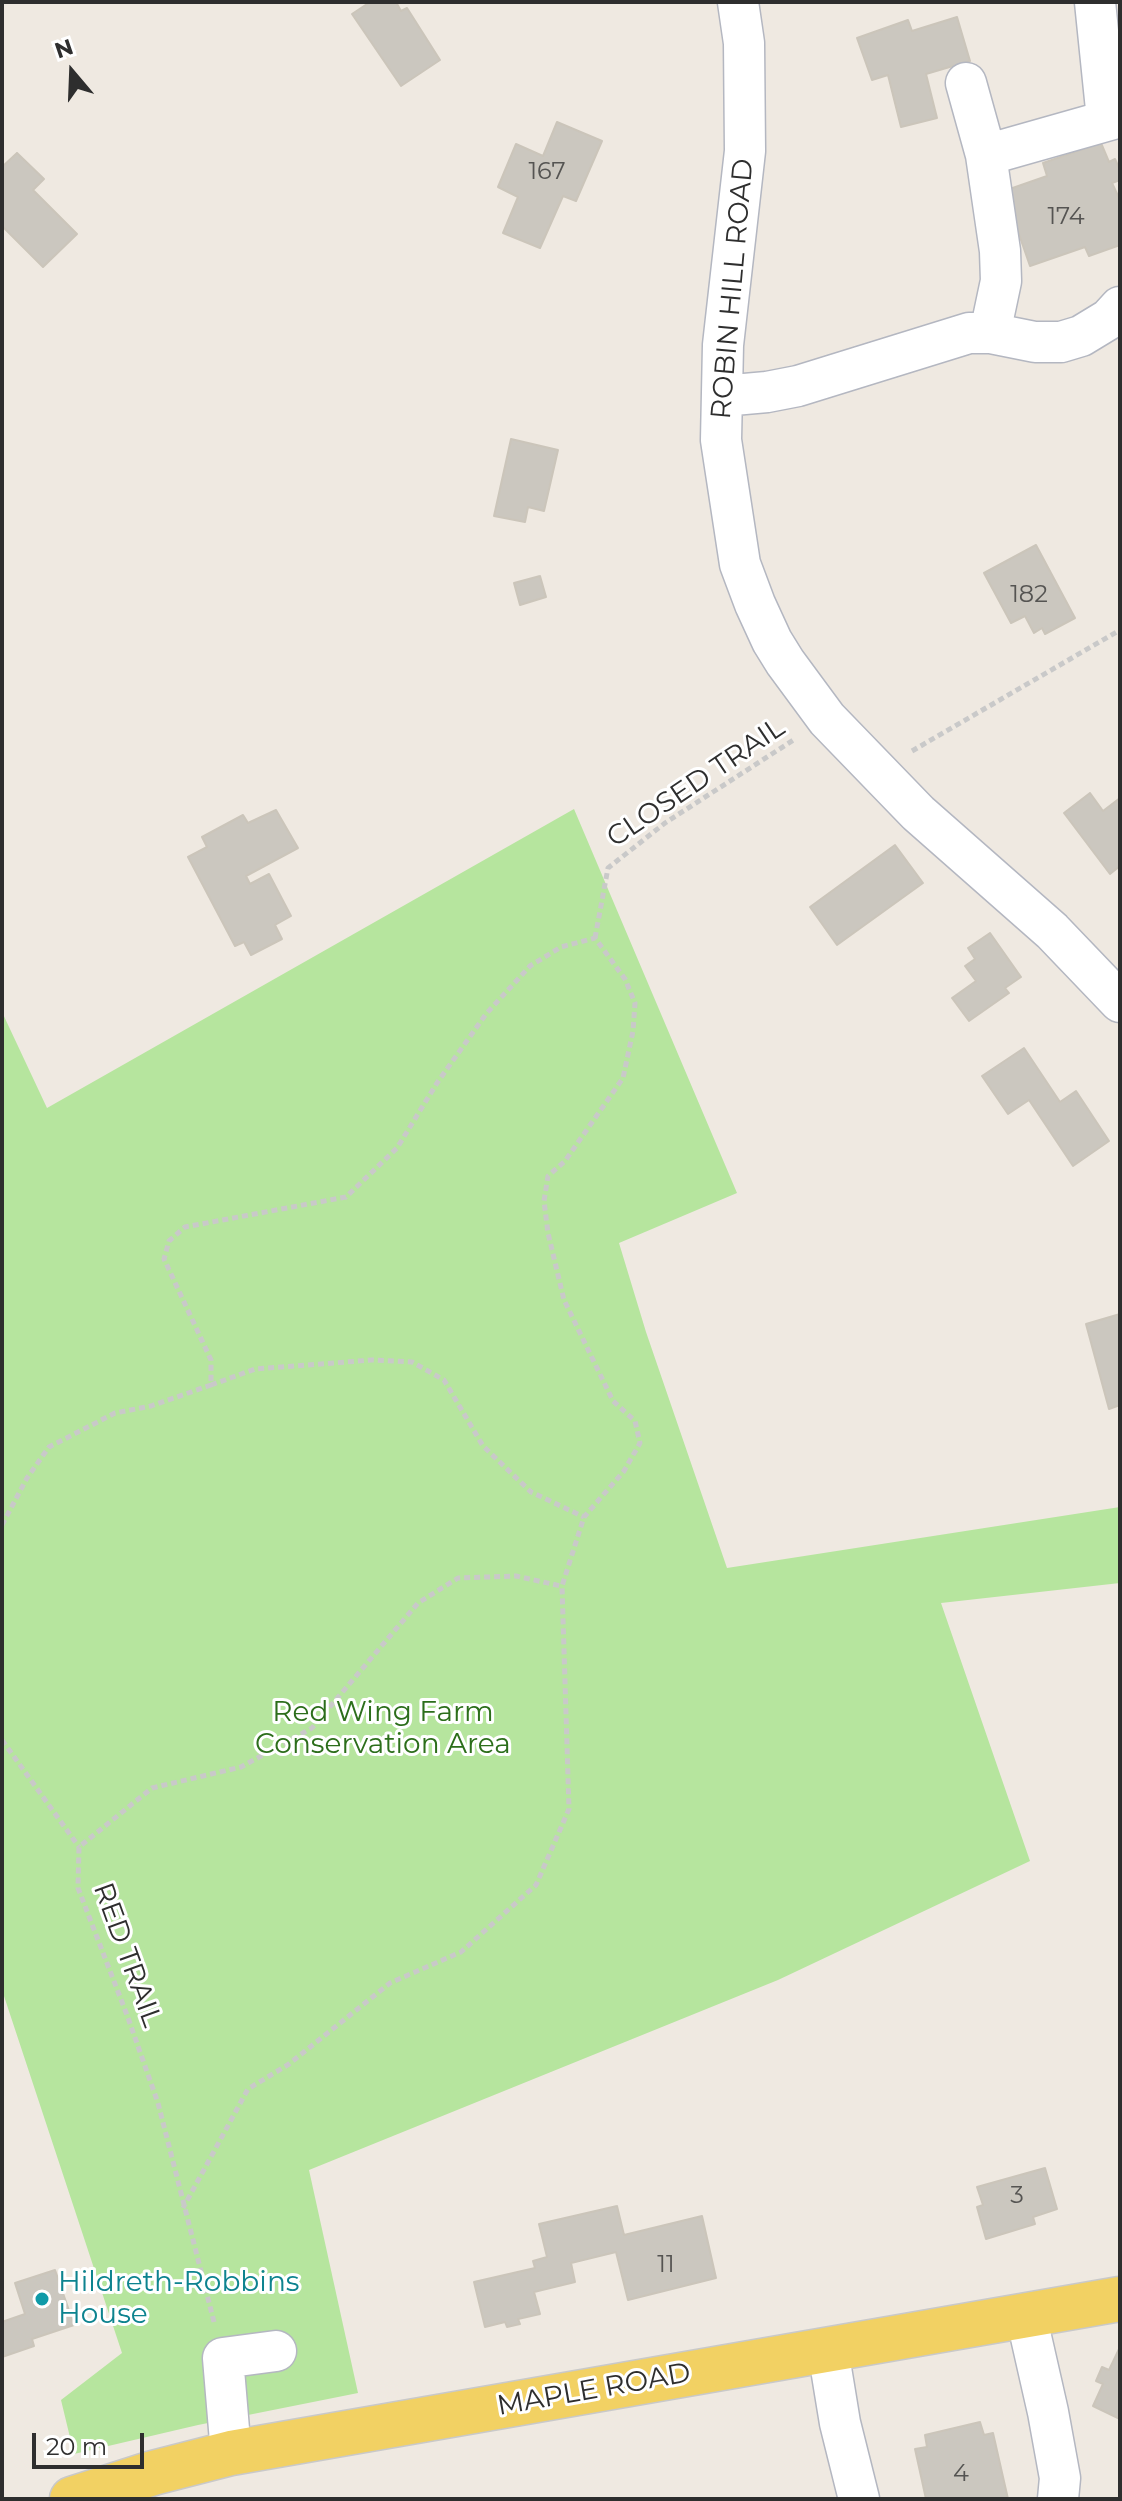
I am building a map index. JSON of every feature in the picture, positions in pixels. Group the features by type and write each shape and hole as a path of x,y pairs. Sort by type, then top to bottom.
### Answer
{"main road":[{"name":"MAPLE ROAD","path":"72,2499 157,2486 231,2453 1120,2299"}],"street":[{"name":"ROBIN HILL ROAD","path":"738,2 744,43 745,151 728,290 721,440 740,564 772,641 797,681 827,719 918,813 1052,931 1120,1002"},
{"path":"986,155 1114,118 1095,2"},
{"path":"966,83 986,155 1000,251 1001,281 990,333"},
{"path":"722,396 798,386 969,333 990,333 1035,342 1061,342 1081,336 1109,319 1120,307"},
{"path":"1026,2315 1060,2478 1058,2499"},
{"path":"828,2350 840,2423 859,2499"},
{"path":"231,2453 223,2358 276,2351"}],"path":[{"path":"879,775 922,744 1120,630"},
{"name":"CLOSED TRAIL","path":"595,938 608,868 665,823 827,719"},
{"path":"183,2208 248,2089 289,2064 390,1983 461,1952 536,1885 569,1809 562,1586 584,1517 624,1471 640,1443 635,1421 613,1401 564,1300 548,1233 544,1201 548,1176 565,1161 623,1078 633,1031 635,1003 625,979 595,938 561,947 530,966 486,1014 437,1083 397,1148 346,1197 185,1227 169,1241 164,1259 211,1360 211,1385"},
{"path":"2,1525 27,1478 49,1447 115,1413 151,1406 255,1369 372,1360 412,1362 444,1380 483,1446 531,1492 584,1517"},
{"path":"2,1740 79,1847 152,1788 241,1767 312,1728 418,1603 458,1578 516,1576 562,1586"},
{"name":"RED TRAIL","path":"79,1847 78,1888 158,2103 223,2358"}],"green space":[{"name":"Red Wing Farm Conservation Area","path":"574,809 737,1193 619,1243 646,1332 727,1568 1120,1507 1120,1583 941,1603 1030,1861 778,1980 309,2170 358,2393 74,2454 61,2400 122,2353 2,1990 2,1012 47,1108"}],"building":[{"path":"370,2 396,2 401,11 407,8 440,60 401,86 352,14"},
{"path":"957,17 970,61 926,74 937,118 901,127 888,75 872,80 857,38 908,20 912,31"},
{"path":"557,122 602,141 576,201 563,196 540,248 503,233 518,197 498,187 516,144 543,156"},
{"path":"1101,143 1109,162 1115,159 1120,170 1120,180 1112,183 1120,200 1120,245 1089,256 1085,247 1030,266 1004,191 1047,176 1043,163"},
{"path":"17,153 44,179 33,190 77,234 43,267 2,226 2,167"},
{"path":"511,439 558,450 544,511 528,507 525,522 494,516"},
{"path":"1036,545 1075,618 1045,634 1042,628 1034,633 1025,616 1011,623 984,573"},
{"path":"540,576 546,597 520,605 514,583"},
{"path":"1090,793 1103,811 1120,798 1120,866 1110,874 1064,813"},
{"path":"276,810 298,848 246,876 250,884 269,874 291,916 275,925 282,939 251,955 244,942 235,946 188,857 207,847 202,837 243,815 248,823"},
{"path":"895,845 923,883 837,945 810,907"},
{"path":"990,933 1021,977 1005,988 1009,993 969,1021 952,998 976,981 965,966 975,959 968,948"},
{"path":"1024,1048 1060,1102 1076,1091 1109,1141 1073,1166 1029,1100 1008,1114 982,1076"},
{"path":"1120,1314 1120,1405 1109,1409 1086,1324"},
{"path":"1045,2168 1057,2209 1033,2217 1035,2224 986,2239 977,2207 983,2205 977,2187"},
{"path":"617,2206 624,2235 702,2216 716,2278 628,2300 616,2252 571,2263 575,2282 534,2292 540,2314 518,2319 520,2324 507,2327 505,2322 485,2327 474,2282 535,2268 533,2261 547,2257 539,2224"},
{"name":"Hildreth-Robbins House","path":"55,2270 74,2325 32,2339 34,2346 2,2357 2,2322 25,2314 15,2283"},
{"path":"1120,2347 1120,2419 1093,2406 1103,2384 1096,2381 1102,2367 1109,2370"},
{"path":"980,2422 984,2435 993,2433 1008,2499 926,2499 915,2449 927,2447 925,2435"}],"place":[{"name":"Hildreth-Robbins House","path":"42,2299"}]}
